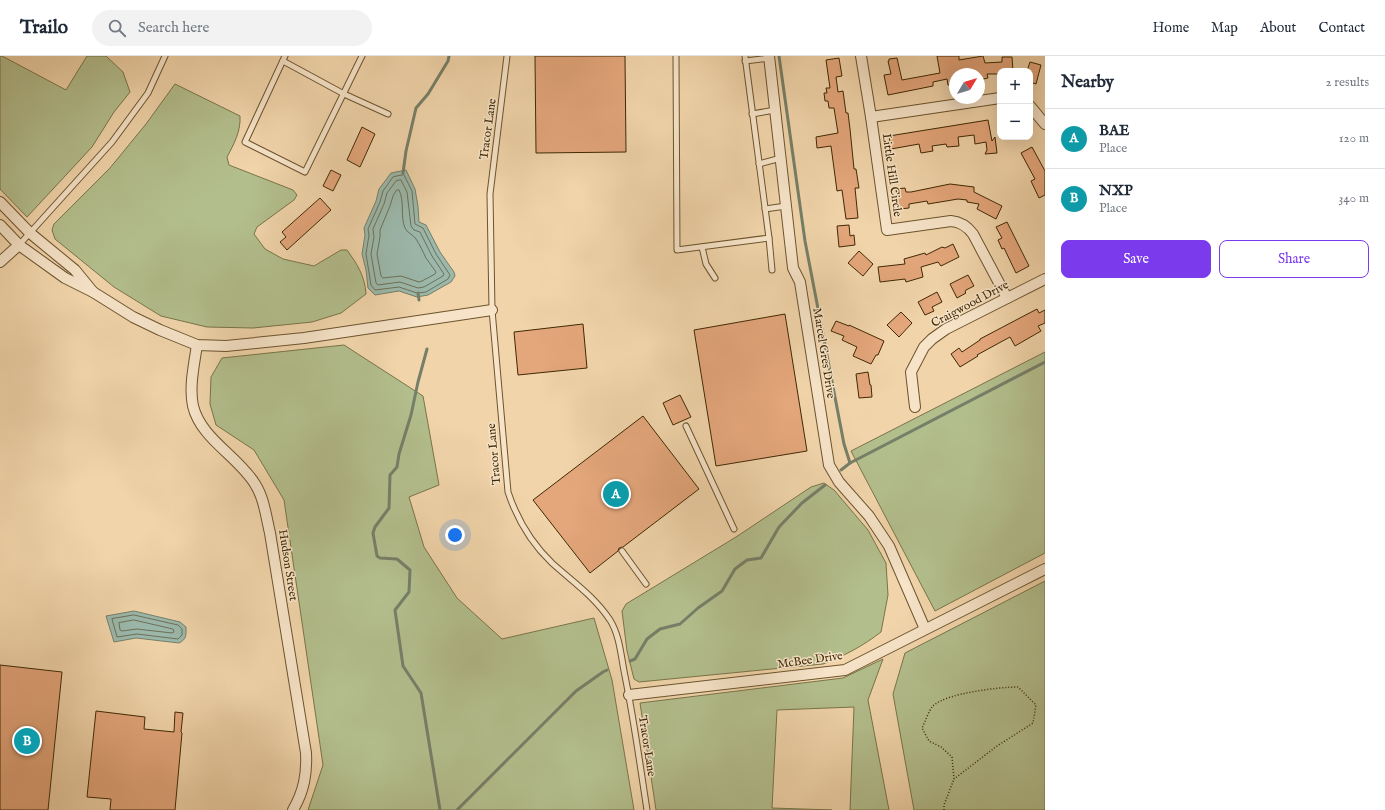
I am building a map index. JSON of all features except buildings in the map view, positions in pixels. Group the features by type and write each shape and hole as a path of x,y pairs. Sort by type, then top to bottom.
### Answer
{"street":[{"name":"Little Hill Circle","path":"860,56 871,117 887,230 951,221 964,224 973,234 1007,298"},
{"name":"Marcel Gres Drive","path":"770,57 792,268 800,282 829,465 839,482 869,516 889,546 925,629"},
{"path":"871,117 997,98"},
{"path":"1033,109 1045,124"},
{"path":"0,202 30,233 75,270 93,292"},
{"path":"0,225 19,245 65,278 93,292 133,317 197,345 226,346 304,338 492,310"},
{"path":"0,262 19,245"},
{"name":"Craigwood Drive","path":"915,407 911,372 924,347 932,339 946,329 1045,278"},
{"name":"Hudson Street","path":"197,345 192,384 193,406 200,422 209,434 243,468 255,484 262,499 270,533 307,766 302,794 293,810"},
{"name":"McBee Drive","path":"629,695 845,670 1045,569"}],"lane":[{"path":"19,245 112,142 148,93 165,56"},
{"path":"362,56 344,94 305,172 245,142 284,59 344,94 388,114"},
{"name":"Tracor Lane","path":"507,56 490,194 492,310 508,492 512,504 527,534 538,548 600,605 611,622 618,641 629,695 647,810"},
{"path":"676,56 677,250 769,238"},
{"path":"770,57 745,58 772,270"},
{"path":"752,114 775,110"},
{"path":"759,164 781,158"},
{"path":"765,209 786,206"},
{"path":"702,247 706,264 715,278"},
{"path":"686,426 734,529"},
{"path":"622,551 646,584"}],"path":[{"path":"944,810 944,805 954,779 952,757 941,747 929,741 922,728 933,706 950,697 998,687 1018,687 1036,705 1033,722 997,746 954,779"}],"green space":[{"path":"0,56 66,90 87,56 106,56 123,72 130,92 114,112 92,147 27,217 0,189"},
{"path":"175,84 240,116 238,132 227,157 229,165 293,190 297,195 294,200 257,227 254,234 265,249 283,259 314,266 341,250 347,250 360,270 366,294 341,313 312,322 253,328 207,327 161,316 114,287 55,239 52,230 54,224 110,168 146,124"},
{"path":"344,345 423,396 439,485 409,497 424,547 457,598 502,639 594,618 612,680 634,810 308,810 323,765 284,500 254,450 216,425 210,404 211,377 222,358"},
{"path":"1045,352 1045,553 935,611 851,451"},
{"path":"824,483 834,490 868,530 886,563 888,595 881,632 853,650 823,664 639,682 634,679 627,651 622,611 626,604 736,537 811,487"},
{"path":"1045,581 1045,810 914,810 893,694 905,653"},
{"path":"883,659 868,700 889,810 850,810 854,707 777,710 772,808 832,810 656,810 640,703 843,678"}],"water":[{"path":"406,170 415,189 419,222 426,225 455,276 451,282 428,295 417,297 399,291 375,295 368,288 362,254 365,235 364,228 376,201 379,189 391,173"},
{"path":"134,611 180,622 186,627 185,638 179,643 136,638 114,642 106,616"}],"waterway":[{"path":"403,173 406,151 416,108 428,94 448,61 449,56"},
{"path":"779,56 805,241 844,444 850,463"},
{"path":"418,293 419,300"},
{"path":"427,349 411,415 399,454 397,467 390,475 389,508 375,527 373,533 377,556 380,558 397,559 410,570 409,592 395,610 403,666 421,693 440,810"},
{"path":"841,470 850,463 1045,362"},
{"path":"630,661 635,659 647,639 660,629 680,624 698,608 722,591 735,569 747,560 761,558 779,527 802,503 825,485"},
{"path":"457,810 576,691 607,670"}],"place":[{"name":"BAE","path":"616,494"},
{"name":"NXP","path":"27,741"}]}
